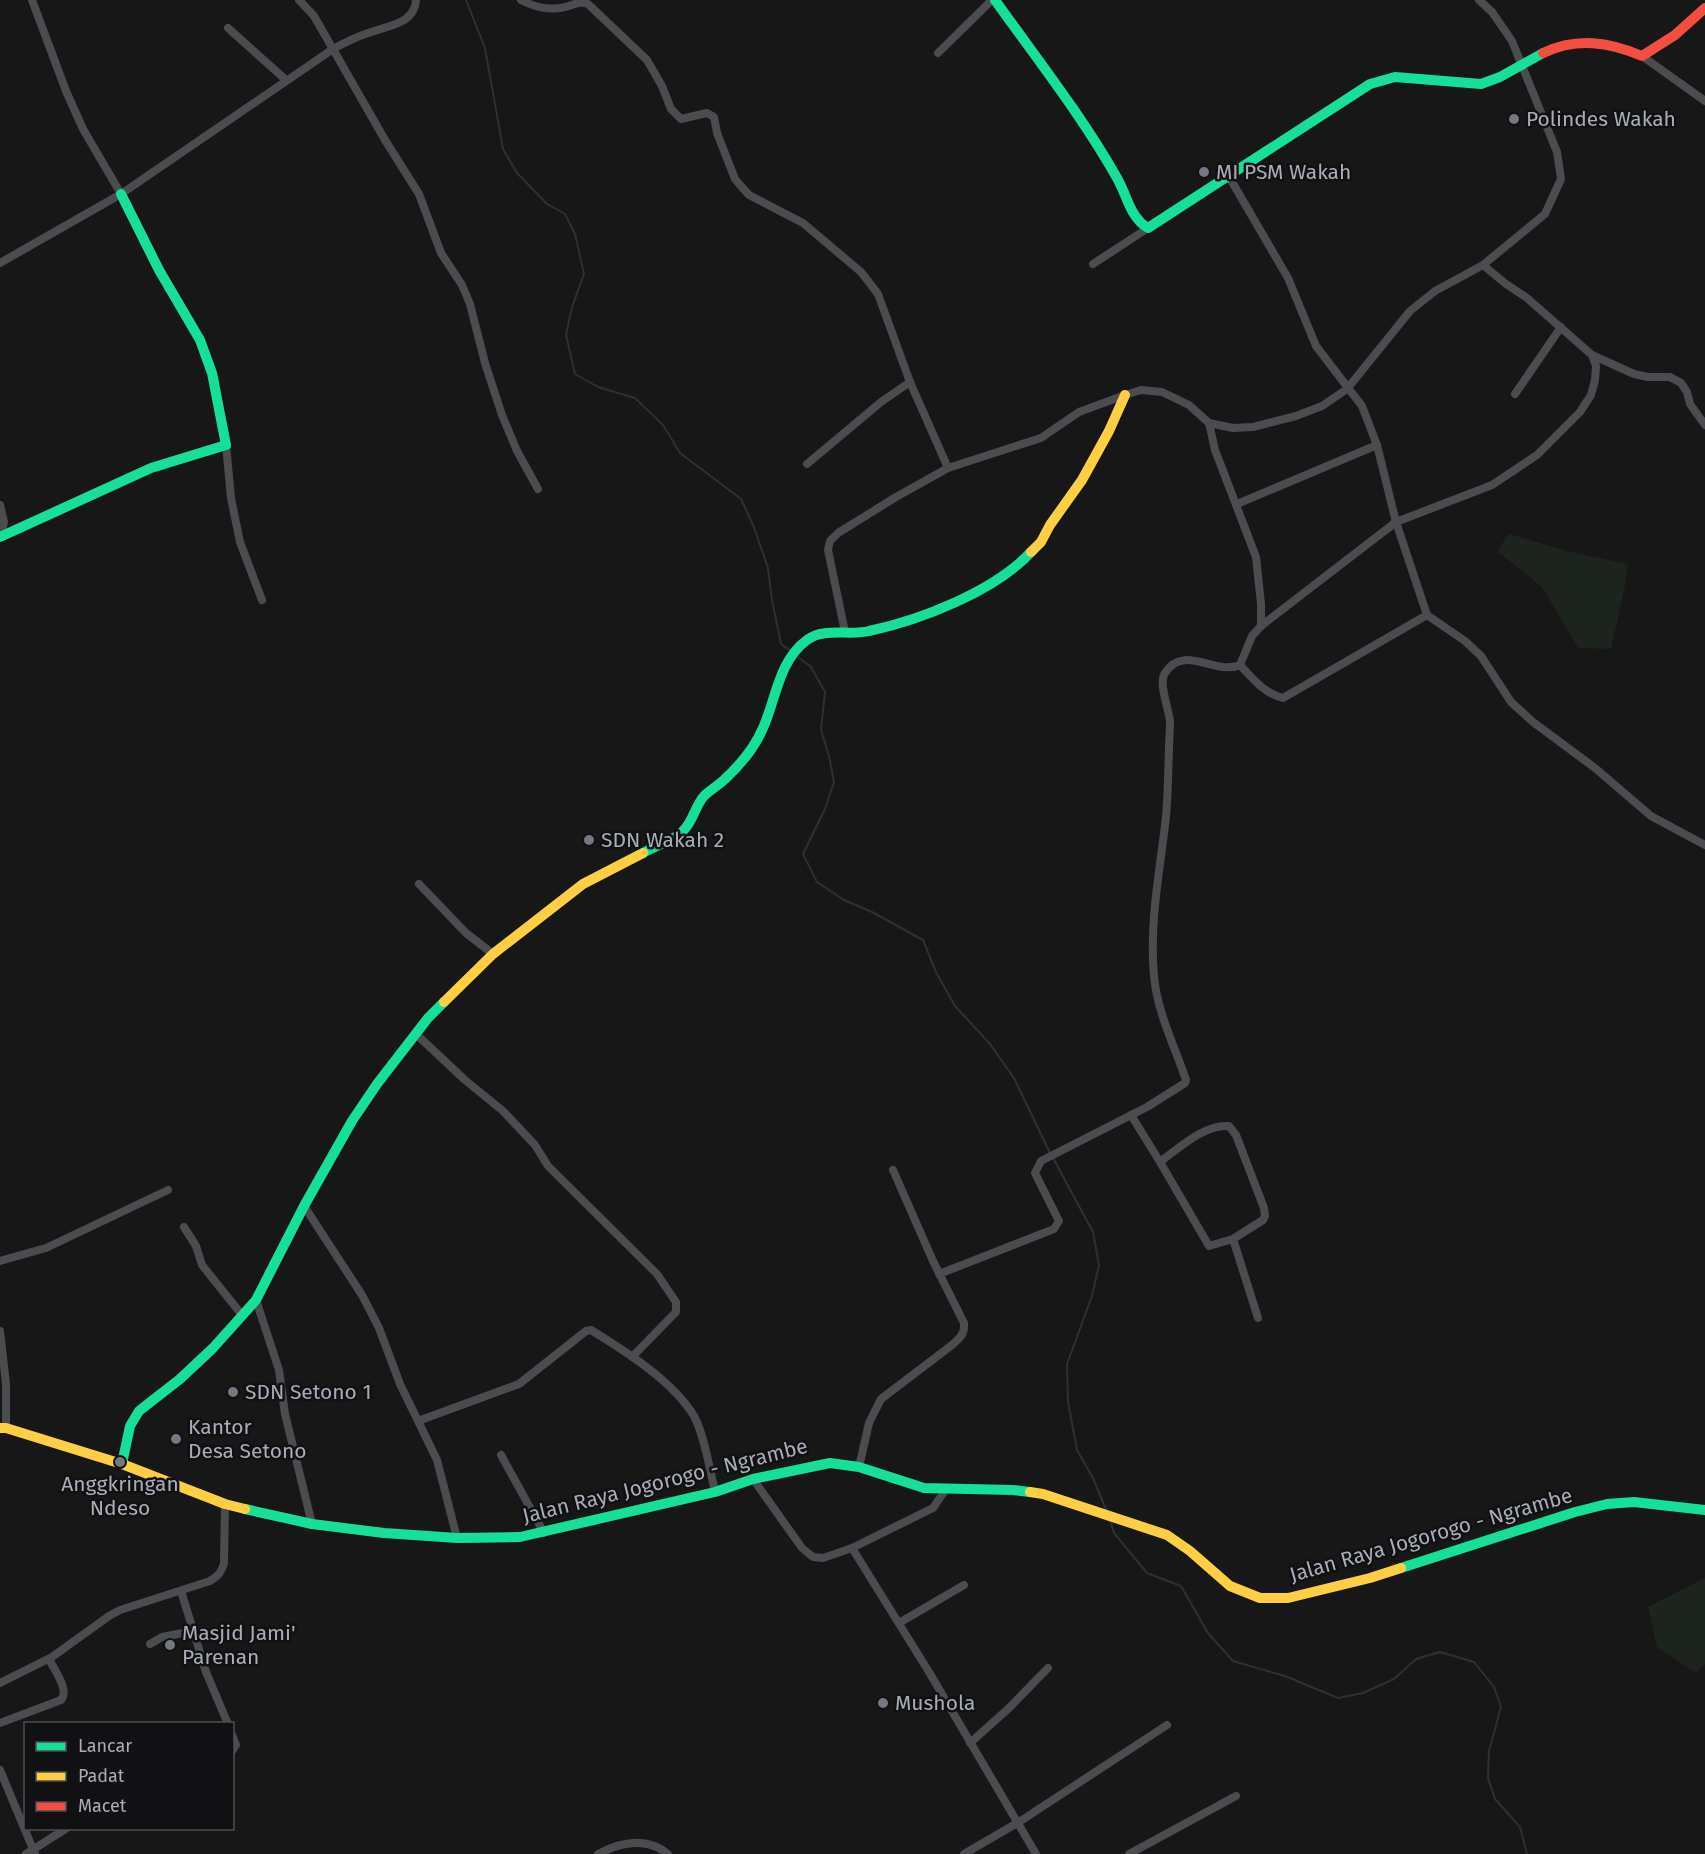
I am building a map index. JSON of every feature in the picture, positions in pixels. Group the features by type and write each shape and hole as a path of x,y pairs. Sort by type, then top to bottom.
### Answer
{"street":[{"path":"32,0 66,91 83,129 121,194 159,270 200,340 212,373 226,445 231,498 240,542 262,600"},
{"path":"299,0 314,16 385,140 419,194 441,253 462,285 470,304 502,415 517,451 538,489"},
{"path":"0,263 121,194 333,49 409,17 416,8 416,0"},
{"path":"521,0 543,8 561,8 581,2 588,4 647,60 677,117 681,119 707,113 714,117 717,133 735,179 749,195 803,223 846,257 870,283 878,294 910,382 948,468"},
{"path":"938,53 993,0 1088,131 1119,181 1124,196 1141,224 1148,228"},
{"path":"845,632 828,550 830,541 896,497 948,468 1041,438 1079,412 1141,390 1162,392 1189,405 1209,423 1233,428 1253,427 1296,416 1322,406 1347,389 1410,311 1435,291 1484,265 1545,214 1561,179 1557,152 1512,41 1492,12 1479,0"},
{"path":"1642,56 1689,26 1705,8"},
{"path":"228,28 286,80"},
{"path":"1093,264 1370,84 1382,79 1395,77 1481,84 1522,66 1552,48 1581,40 1596,42 1642,56 1705,101"},
{"path":"1228,175 1288,278 1316,346 1362,406 1377,445 1396,522 1427,615 1465,641 1481,656 1511,702 1533,723 1595,768 1652,816 1705,845"},
{"path":"1484,265 1527,298 1592,355 1634,374 1648,377 1670,377 1681,383 1687,392 1690,404 1705,425"},
{"path":"1515,394 1561,327"},
{"path":"939,1274 1054,1228 1059,1221 1036,1178 1037,1165 1054,1153 1183,1086 1186,1080 1174,1051 1154,976 1155,896 1166,815 1170,720 1163,683 1164,675 1174,663 1186,659 1201,660 1224,668 1232,668 1240,664 1247,646 1261,626 1396,522 1492,484 1537,455 1580,412 1591,395 1596,366 1592,355"},
{"path":"807,464 881,402 910,382"},
{"path":"122,1464 130,1426 134,1418 148,1403 180,1379 255,1300 352,1121 433,1012 493,954 583,884 683,832 703,797 735,769 753,745 763,729 785,667 797,649 808,639 819,634 867,632 904,622 944,606 1001,578 1024,560 1041,542 1050,525 1082,480 1109,431 1125,395"},
{"path":"1209,423 1215,450 1256,557 1261,626"},
{"path":"1,536 151,468 226,445"},
{"path":"1237,504 1377,445"},
{"path":"0,505 4,522 1,536"},
{"path":"1240,664 1272,695 1283,698 1427,615"},
{"path":"419,884 466,933 493,954"},
{"path":"416,1034 465,1080 503,1111 535,1145 548,1166 633,1248 672,1293 676,1302 676,1312 632,1357"},
{"path":"1131,1115 1209,1246 1233,1239 1255,1227 1265,1216 1236,1135 1229,1126 1216,1127 1160,1162"},
{"path":"860,1467 869,1423 881,1399 963,1335 964,1323 939,1274 893,1170"},
{"path":"0,1261 46,1248 168,1190"},
{"path":"304,1206 362,1294 379,1328 400,1384 437,1460 457,1538"},
{"path":"184,1227 196,1246 202,1265 242,1315"},
{"path":"1233,1239 1258,1318"},
{"path":"255,1300 279,1370 285,1414 312,1524"},
{"path":"0,1330 6,1384 3,1428"},
{"path":"418,1421 519,1384 586,1331 591,1330 632,1357 669,1387 694,1416 715,1492"},
{"name":"Jalan Raya Jogorogo - Ngrambe","path":"3,1428 122,1464 225,1504 312,1524 384,1533 457,1538 520,1537 544,1533 715,1492 753,1479 823,1464 860,1467 908,1484 946,1490 1027,1491 1043,1494 1158,1531 1178,1542 1230,1586 1260,1598 1271,1599 1288,1598 1370,1578 1575,1512 1607,1504 1634,1502 1705,1510"},
{"path":"501,1455 544,1533"},
{"path":"753,1479 806,1552 813,1557 823,1558 852,1548 933,1508 946,1490"},
{"path":"0,1683 49,1659 120,1610 210,1581 222,1571 225,1504"},
{"path":"852,1548 1036,1854"},
{"path":"899,1623 964,1585"},
{"path":"181,1590 206,1672 227,1722"},
{"path":"150,1644 162,1637 193,1631"},
{"path":"0,1723 64,1697 65,1691 49,1659"},
{"path":"970,1743 1048,1668"},
{"path":"964,1854 1018,1822 1167,1725"},
{"path":"0,1770 31,1853 64,1830"},
{"path":"1129,1854 1236,1796"},
{"path":"598,1854 610,1848 634,1842 658,1846 668,1854"}],"shaded area":[{"path":"1509,534 1575,553 1628,564 1611,649 1578,648 1542,587 1497,551"},
{"path":"1705,1578 1705,1664 1696,1673 1657,1647 1648,1607"}],"waterway":[{"path":"466,0 485,48 503,149 517,173 547,204 565,214 575,234 584,274 572,307 566,335 575,374 598,387 635,398 663,425 680,453 741,499 768,568 781,644 791,651"},
{"path":"798,657 811,667 825,692 821,730 834,782 825,809 803,854 817,882 844,900 872,912 923,940 936,972 955,1006 990,1044 1014,1078 1050,1153"},
{"path":"1053,1158 1093,1232 1099,1265 1092,1296 1067,1364 1068,1402 1077,1450 1093,1478 1107,1512"},
{"path":"1110,1520 1114,1533 1147,1573 1181,1586 1208,1633 1233,1661 1285,1676 1338,1698 1363,1693 1394,1679 1416,1659 1440,1652 1474,1662 1494,1687 1501,1707 1489,1751 1488,1778 1495,1799 1520,1827 1527,1854"}],"traffic: fast":[{"path":"995,0 1074,110 1117,178 1133,212 1148,228 1370,84 1395,77 1481,84 1500,77 1543,53"},
{"path":"0,537 151,468 226,445 212,373 200,340 159,270 121,194"},
{"path":"643,853 680,834 704,796 725,779 747,755 763,728 784,669 790,658 807,640 821,634 869,631 911,620 934,611 998,579 1031,552"},
{"path":"122,1464 130,1426 139,1411 180,1379 213,1348 256,1300 304,1206 352,1121 377,1084 428,1018 444,1002"},
{"path":"245,1509 312,1524 384,1533 457,1538 520,1537 715,1492 753,1479 830,1463 859,1467 924,1488 1030,1492"},
{"path":"1401,1568 1575,1512 1607,1504 1634,1502 1705,1510"}],"traffic: slow":[{"path":"1031,552 1041,542 1050,525 1082,480 1109,431 1125,395"},
{"path":"444,1002 493,954 583,884 643,853"},
{"path":"0,1428 122,1464 225,1504 245,1509"},
{"path":"1030,1492 1043,1494 1167,1535 1190,1551 1230,1586 1260,1598 1288,1598 1401,1568"}],"traffic: jam":[{"path":"1543,53 1568,45 1593,43 1617,47 1642,56 1675,35 1705,8"}],"place":[{"name":"Polindes Wakah","path":"1514,119"},
{"name":"MI PSM Wakah","path":"1204,172"},
{"name":"SDN Wakah 2","path":"589,840"},
{"name":"SDN Setono 1","path":"233,1392"},
{"name":"Kantor Desa Setono","path":"176,1439"},
{"name":"Anggkringan Ndeso","path":"120,1462"},
{"name":"Masjid Jami' Parenan","path":"170,1645"},
{"name":"Mushola","path":"883,1703"}]}
